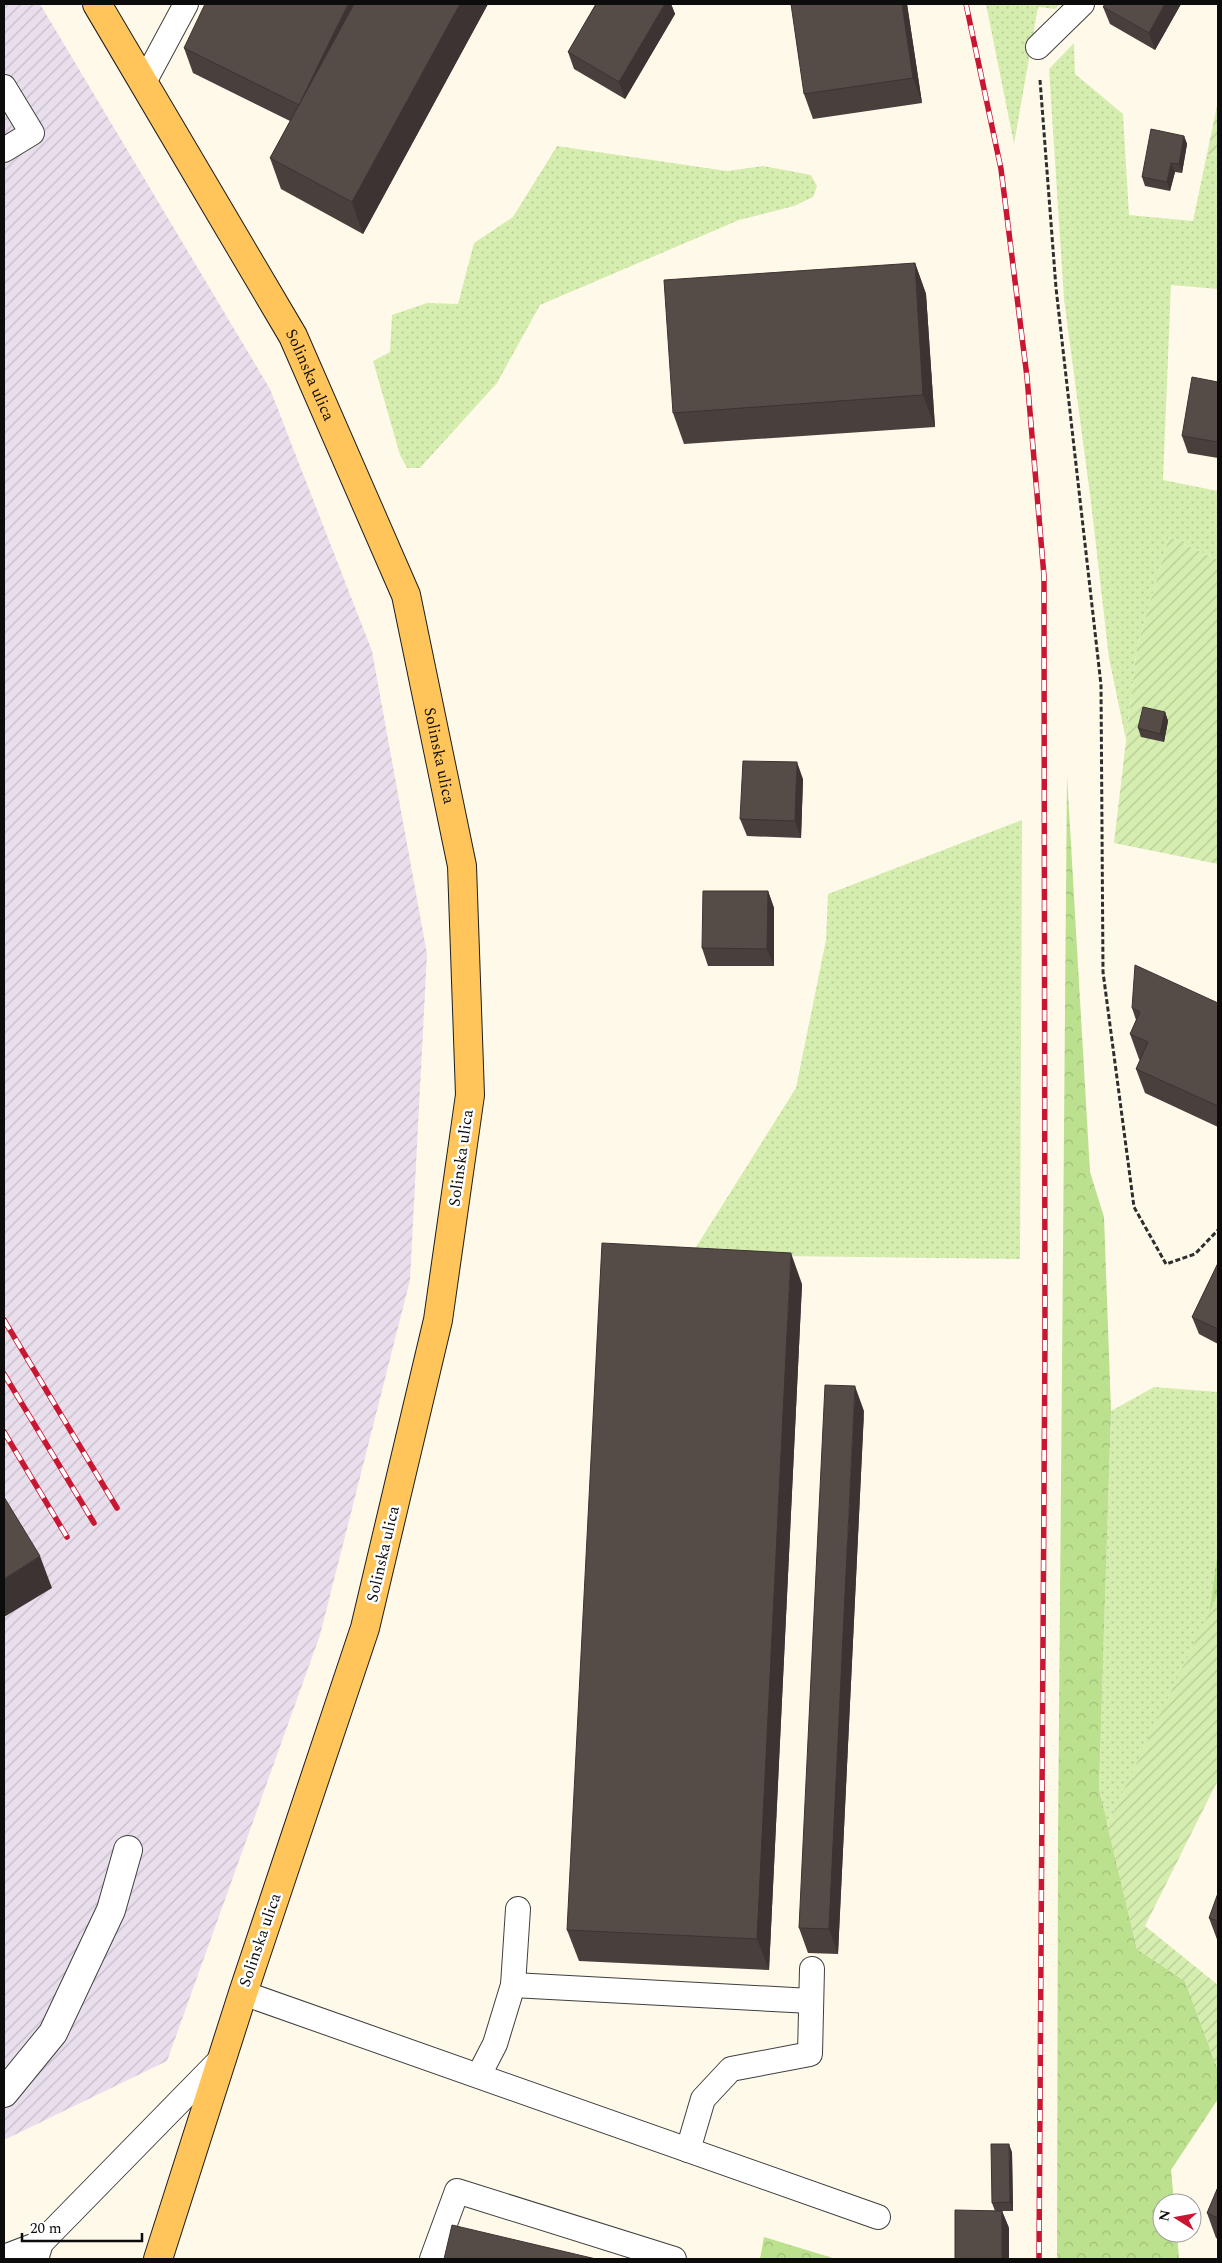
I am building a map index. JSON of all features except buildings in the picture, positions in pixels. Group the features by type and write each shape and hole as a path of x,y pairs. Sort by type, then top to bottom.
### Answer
{"main road":[{"name":"Solinska ulica","path":"97,4 293,336 406,596 462,866 470,1095 438,1320 365,1628 243,1993 158,2259"}],"street":[{"path":"4,2093 53,2033 111,1910 128,1850"}],"lane":[{"path":"143,84 186,4"},
{"path":"1038,47 1082,4"},
{"path":"4,87 32,133 4,150"},
{"path":"478,2075 495,2044 513,1985 518,1909"},
{"path":"688,2150 703,2099 731,2069 810,2054 812,1969"},
{"path":"513,1985 811,2001"},
{"path":"243,1993 878,2217"},
{"path":"4,2257 39,2251 224,2056"},
{"path":"432,2259 457,2191 674,2259"}],"path":[{"path":"1038,47 1056,288 1101,685 1102,972 1134,1207 1166,1264 1195,1254 1218,1230"}],"shaded area":[{"path":"4,4 40,4 270,389 372,651 427,954 410,1280 320,1635 167,2061 4,2140"}],"green space":[{"path":"986,4 1060,4 1055,9 1038,7 1014,144"},
{"path":"1074,43 1075,74 1123,114 1129,215 1193,221 1207,154 1218,155 1218,289 1171,285 1163,480 1218,491 1218,560 1169,537 1137,647 1126,740 1109,658 1091,502 1064,299 1049,69"},
{"path":"1218,101 1218,155 1207,154"},
{"path":"557,146 727,171 763,166 811,175 817,186 813,197 794,206 739,220 540,305 497,383 420,468 407,468 400,455 373,361 390,352 392,315 427,303 458,304 474,243 513,217"},
{"path":"1169,537 1218,560 1218,864 1114,843 1137,647"},
{"path":"1067,776 1090,1172 1104,1217 1111,1411 1099,1789 1137,1949 1185,1981 1218,2070 1218,2099 1171,2170 1173,2193 1152,2193 1152,2243 1178,2243 1179,2259 1057,2259 1058,1840"},
{"path":"1022,820 1020,1259 691,1255 796,1088 826,940 828,894"},
{"path":"1154,1387 1218,1392 1218,1548 1209,1615 1107,1825 1099,1789 1111,1411"},
{"path":"1218,1548 1218,1594 1209,1615"},
{"path":"1218,1594 1218,1780 1145,1926 1218,1985 1218,2070 1185,1981 1137,1949 1107,1825"},
{"path":"764,2237 836,2259 760,2259"}],"railway":[{"path":"966,4 1001,169 1027,377 1044,576 1045,1337 1039,2259"},
{"path":"4,1320 117,1508"},
{"path":"4,1374 94,1523"},
{"path":"4,1432 67,1537"}]}
